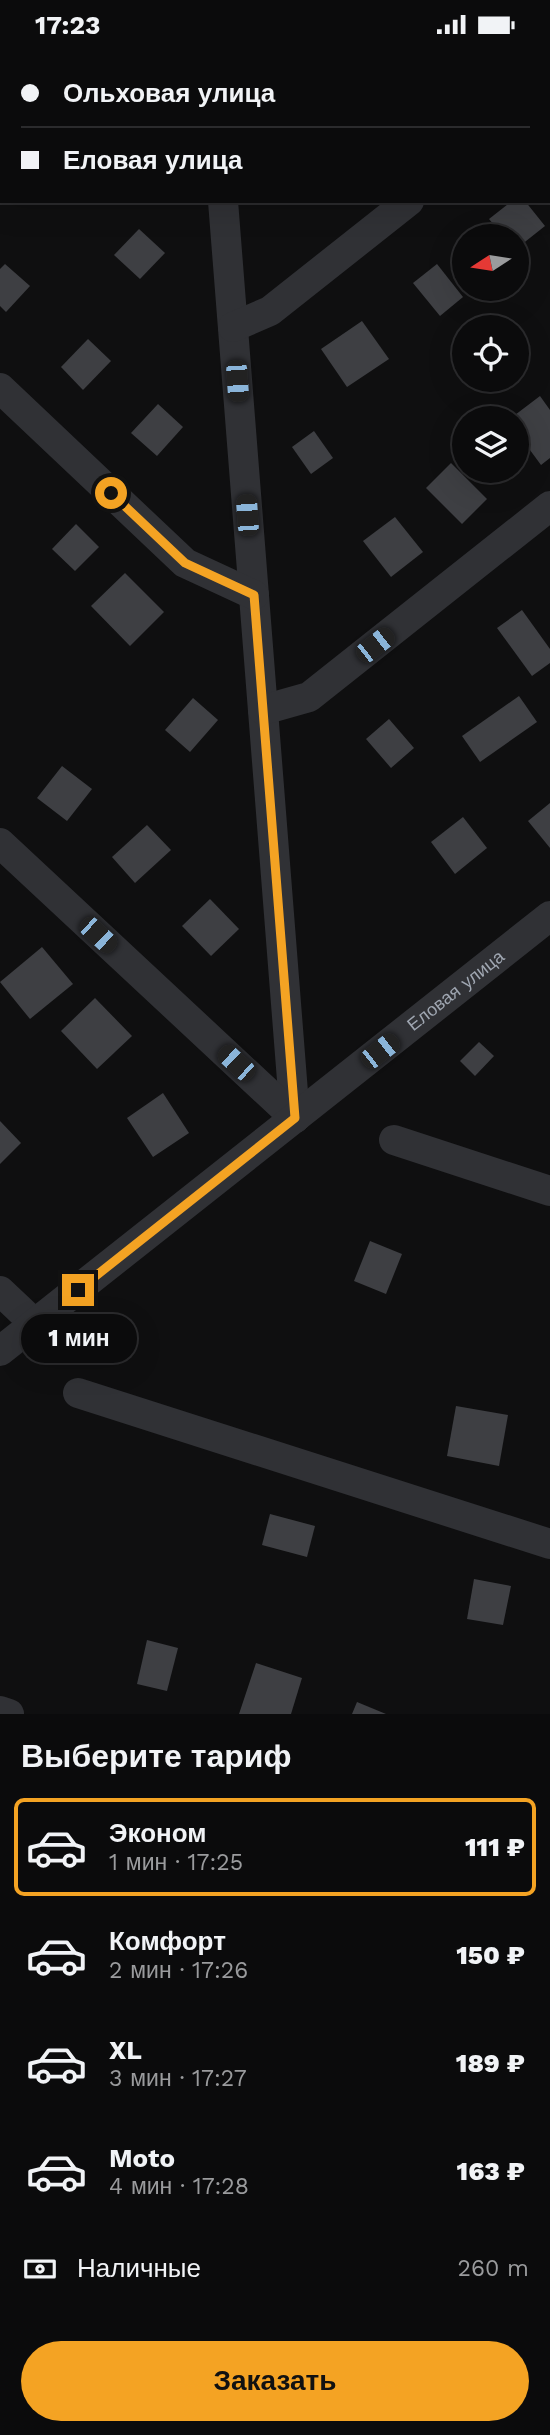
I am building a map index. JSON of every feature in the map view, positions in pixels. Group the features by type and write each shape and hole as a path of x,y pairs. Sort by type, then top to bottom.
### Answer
{"street":[{"path":"223,203 295,1118"},
{"path":"233,327 270,311 406,203"},
{"path":"0,388 185,563 254,595"},
{"path":"263,710 309,697 550,506"},
{"path":"0,843 295,1118"},
{"name":"Еловая улица","path":"0,1351 550,916"},
{"path":"394,1140 550,1191"},
{"path":"0,1291 35,1324"},
{"path":"78,1393 550,1544"},
{"path":"0,1711 9,1714"}],"building":[{"path":"509,203 527,203 545,226 529,239 529,224 493,224 489,219"},
{"path":"139,229 165,253 140,279 114,255"},
{"path":"5,264 30,286 6,312 0,306 0,269"},
{"path":"437,264 452,283 452,301 458,301 440,316 413,283"},
{"path":"362,321 389,359 347,387 321,349"},
{"path":"88,339 111,361 83,390 61,367"},
{"path":"540,396 550,410 550,458 541,465 529,449 529,406 527,406"},
{"path":"158,404 183,427 157,456 131,433"},
{"path":"314,431 333,458 311,474 292,447"},
{"path":"451,463 452,483 471,483 487,499 462,524 426,488"},
{"path":"395,517 423,552 391,577 363,541"},
{"path":"76,524 99,547 75,571 52,549"},
{"path":"125,573 164,612 130,646 91,606"},
{"path":"522,610 550,649 550,663 532,676 497,628"},
{"path":"519,696 537,722 480,762 462,736"},
{"path":"193,698 218,720 190,752 165,730"},
{"path":"389,719 414,748 391,768 366,739"},
{"path":"62,766 92,789 67,821 37,798"},
{"path":"550,803 550,848 528,821"},
{"path":"463,817 487,848 455,874 431,842"},
{"path":"147,825 171,850 135,883 112,857"},
{"path":"210,899 239,929 211,956 182,926"},
{"path":"42,947 73,984 30,1019 0,982"},
{"path":"95,998 132,1036 97,1069 61,1031"},
{"path":"479,1042 494,1056 475,1076 460,1061"},
{"path":"163,1093 189,1133 153,1157 127,1118"},
{"path":"0,1121 21,1143 0,1164"},
{"path":"370,1241 402,1254 386,1294 354,1281"},
{"path":"456,1406 508,1415 499,1466 447,1456"},
{"path":"270,1514 315,1526 307,1557 262,1545"},
{"path":"474,1579 511,1586 503,1625 467,1619"},
{"path":"147,1640 178,1648 167,1691 137,1684"},
{"path":"256,1663 302,1678 291,1714 239,1714"},
{"path":"357,1702 386,1714 352,1714"}],"route":[{"path":"78,1290 295,1118 254,595 185,563 111,493"}]}
